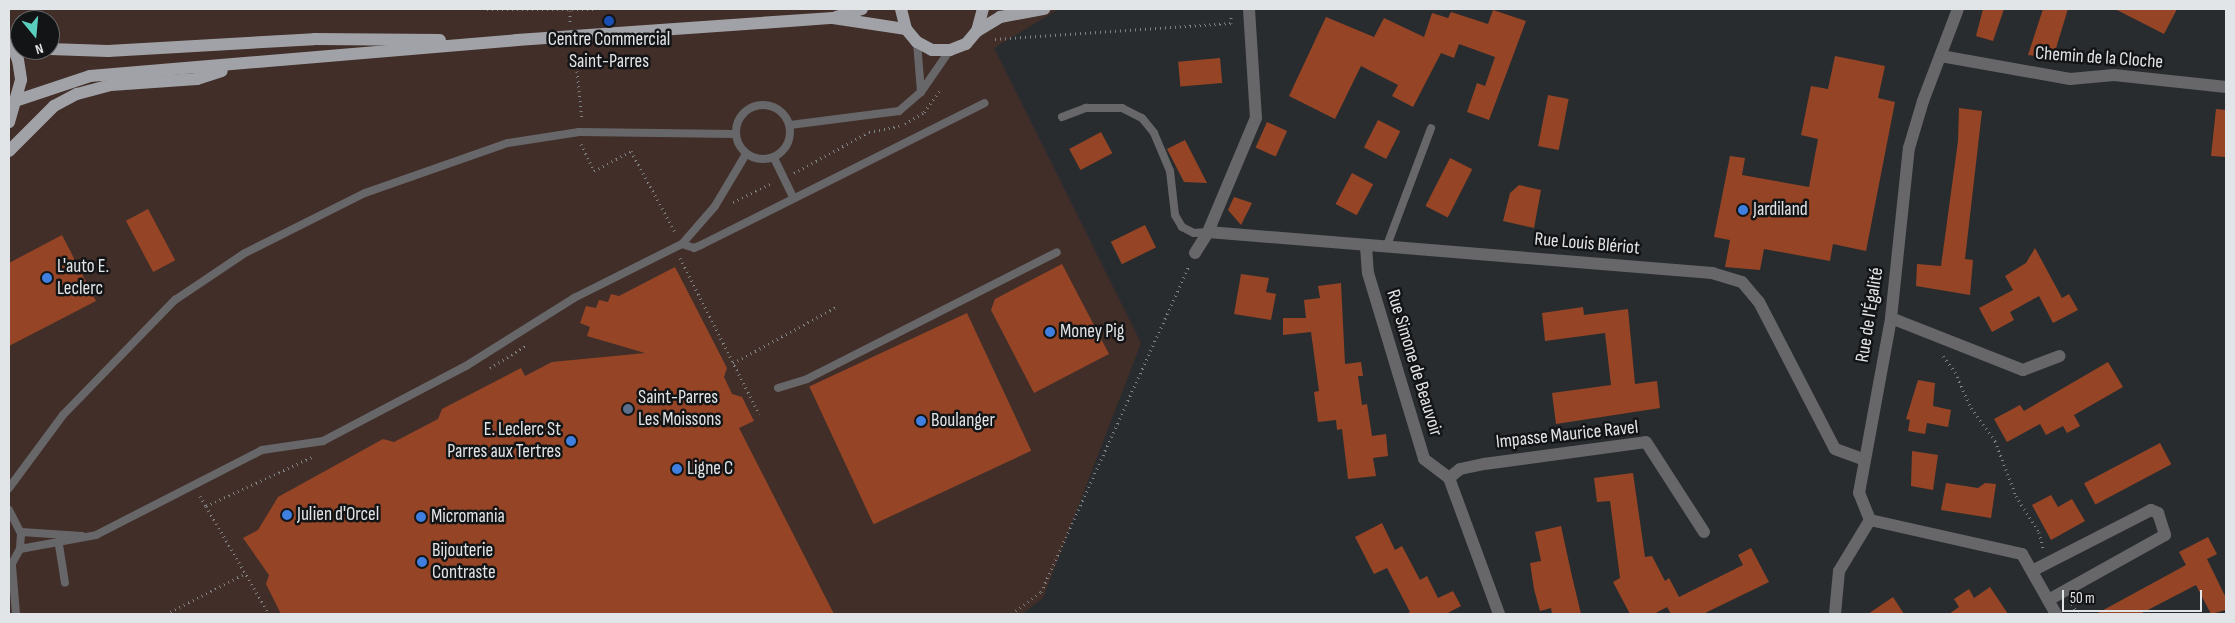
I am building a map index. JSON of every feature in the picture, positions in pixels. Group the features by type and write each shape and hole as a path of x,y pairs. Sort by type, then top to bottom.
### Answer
{"main road":[{"path":"833,18 862,9"},
{"path":"902,9 906,29 917,42 932,50 950,50 966,44 982,35 1000,17 1044,9"},
{"path":"982,35 983,9"},
{"path":"18,100 90,76 242,65 517,40 833,18 906,29"},
{"path":"60,48 127,50 314,39 517,40"},
{"path":"9,122 18,100 18,60"},
{"path":"9,151 54,106 77,94 111,86 198,79 242,65"}],"street":[{"path":"1195,253 1208,232 1256,118 1250,9"},
{"name":"Rue de l'Égalité","path":"1870,520 1859,493 1863,459 1891,318 1909,148 1956,11"},
{"name":"Chemin de la Cloche","path":"1942,56 2070,79 2114,75 2226,87"},
{"name":"Rue Louis Blériot","path":"1208,232 1386,248 1712,273 1742,282 1759,302 1835,448 1863,459"},
{"name":"Rue Simone de Beauvoir","path":"1366,246 1368,274 1424,459 1449,478"},
{"path":"1891,318 2023,370 2059,356"},
{"name":"Impasse Maurice Ravel","path":"1449,478 1460,469 1484,464 1646,442 1704,532"},
{"path":"1449,478 1499,614"},
{"path":"2032,571 2151,510 2158,513 2165,535 2048,600"},
{"path":"1835,614 1839,571 1870,520 2022,554 2056,614"}],"lane":[{"path":"917,42 921,92"},
{"path":"790,125 899,111 921,92 950,50"},
{"path":"680,245 692,247 984,103"},
{"path":"757,105 775,107 790,125 788,144 774,158 764,160 746,154 735,134 743,113 757,105"},
{"path":"1062,117 1086,108 1122,108 1142,118 1154,133 1170,171 1175,215 1188,230 1208,232"},
{"path":"1386,248 1431,128"},
{"path":"9,488 63,415 175,300 245,253 418,172 508,143 578,132 735,134"},
{"path":"20,549 59,545 96,535 262,450 323,441 466,366 574,298 680,245 715,206 746,154"},
{"path":"774,158 793,197"},
{"path":"778,388 807,379 1057,252"},
{"path":"9,510 21,532 20,549 10,567 16,614"},
{"path":"21,532 96,535"},
{"path":"59,545 65,582"},
{"path":"9,608 16,614"}],"path":[{"path":"486,9 596,9"},
{"path":"982,35 1231,23 1231,15"},
{"path":"578,70 582,122 578,123 578,132 594,170 631,151 680,245 681,259 759,414"},
{"path":"728,204 869,132 909,123 924,112 942,87"},
{"path":"681,259 692,247"},
{"path":"1012,614 1041,592 1195,253"},
{"path":"733,363 836,307"},
{"path":"1939,350 1955,372 1970,408 1995,441 2016,496 2039,532 2047,564"},
{"path":"206,506 269,614"},
{"path":"166,614 246,573"},
{"path":"2065,591 2078,614"}],"shaded area":[{"path":"9,9 1059,9 994,48 1141,343 1043,598 1022,614 9,614"}],"building":[{"path":"1983,9 2004,9 1993,41 1976,36"},
{"path":"2043,9 2068,9 2053,58 2028,55"},
{"path":"2115,9 2177,9 2164,34"},
{"path":"1493,10 1526,21 1489,120 1467,112 1477,83 1485,86 1495,57 1459,44 1454,58 1441,53 1413,107 1392,96 1398,85 1361,66 1335,119 1289,96 1326,17 1374,37 1384,18 1424,37 1432,13 1448,18 1451,12 1488,24"},
{"path":"1835,56 1885,66 1878,98 1895,102 1866,251 1833,244 1830,261 1764,249 1760,270 1725,267 1730,240 1714,237 1730,156 1745,158 1742,175 1809,187 1818,139 1801,135 1811,86 1828,89"},
{"path":"1220,58 1222,83 1180,87 1178,62"},
{"path":"1548,95 1569,99 1559,150 1538,146"},
{"path":"1959,108 1982,111 1965,259 1973,260 1970,295 1916,286 1917,264 1941,266 1958,141"},
{"path":"2216,109 2226,110 2226,157 2211,156"},
{"path":"1378,120 1400,131 1386,159 1364,148"},
{"path":"1267,122 1287,131 1276,157 1256,148"},
{"path":"1101,132 1112,153 1080,170 1069,149"},
{"path":"1185,140 1207,183 1184,182 1167,149"},
{"path":"1450,158 1472,169 1448,217 1425,206"},
{"path":"1352,173 1373,184 1357,215 1336,204"},
{"path":"1519,185 1541,190 1534,228 1503,221 1510,193"},
{"path":"1234,197 1252,203 1241,225 1228,210"},
{"path":"148,209 175,260 153,272 126,221"},
{"path":"1145,225 1156,247 1122,264 1111,242"},
{"name":"L'auto E. Leclerc","path":"62,235 96,301 9,346 9,263"},
{"path":"2035,248 2062,298 2069,294 2078,310 2053,323 2039,296 2010,312 2014,320 1992,332 1979,308 2013,290 2005,276 2026,263"},
{"name":"Money Pig","path":"1062,264 1109,354 1034,393 991,310 995,299"},
{"name":"E. Leclerc St Parres aux Tertres","path":"675,267 727,368 724,377 732,394 742,397 754,421 739,428 834,614 281,614 266,584 269,575 243,538 258,530 278,497 383,439 394,442 438,419 442,409 521,368 525,376 552,362 645,353 587,336 590,327 580,323 586,306 596,308 599,300 608,302 611,294 619,296"},
{"path":"1241,274 1269,278 1266,292 1276,294 1271,320 1234,314"},
{"path":"1341,283 1345,364 1361,362 1363,376 1358,376 1362,405 1367,404 1372,436 1386,434 1388,456 1373,458 1376,476 1348,479 1342,429 1337,430 1336,420 1318,422 1314,392 1319,391 1311,332 1283,335 1283,318 1306,318 1304,300 1320,298 1318,286"},
{"path":"1583,307 1584,315 1628,309 1635,384 1657,381 1660,408 1556,424 1552,393 1611,385 1605,333 1545,341 1542,313"},
{"name":"Boulanger","path":"967,313 1031,451 874,524 809,387"},
{"path":"2108,362 2123,387 2074,415 2080,426 2067,433 2063,426 2046,435 2040,424 2007,442 1994,419 2020,405 2024,411"},
{"path":"1918,380 1935,383 1933,406 1951,410 1948,427 1927,423 1925,434 1908,431 1910,420 1906,419"},
{"path":"2160,443 2171,464 2095,505 2084,483"},
{"path":"1912,451 1938,455 1933,490 1911,486"},
{"path":"1633,473 1645,557 1652,556 1665,581 1669,578 1679,597 1743,565 1738,555 1751,548 1769,582 1703,614 1671,614 1667,607 1654,614 1630,614 1613,582 1620,578 1610,501 1597,502 1594,478"},
{"path":"1946,483 1978,488 1985,483 1996,484 1991,518 1941,510"},
{"path":"2051,495 2058,507 2072,499 2085,521 2051,540 2032,505"},
{"path":"1382,523 1395,550 1402,546 1420,580 1427,576 1438,598 1453,591 1461,606 1446,614 1406,614 1410,612 1387,568 1374,574 1355,537"},
{"path":"1561,526 1581,614 1552,614 1551,608 1540,611 1534,589 1530,563 1541,561 1535,532"},
{"path":"2208,537 2217,554 2207,559 2226,598 2226,610 2211,614 2196,585 2140,614 2096,614 2186,565 2179,552"},
{"path":"1990,587 2008,614 1949,614 1959,607 1954,599 1969,589 1974,598"},
{"path":"1893,597 1904,614 1868,614"}],"place":[{"name":"Centre Commercial Saint-Parres","path":"609,21"},
{"name":"Jardiland","path":"1743,210"},
{"name":"L'auto E. Leclerc","path":"47,278"},
{"name":"Money Pig","path":"1050,332"},
{"name":"Saint-Parres Les Moissons","path":"628,409"},
{"name":"Boulanger","path":"921,421"},
{"name":"E. Leclerc St Parres aux Tertres","path":"571,441"},
{"name":"Ligne C","path":"677,469"},
{"name":"Julien d'Orcel","path":"287,515"},
{"name":"Micromania","path":"421,517"},
{"name":"Bijouterie Contraste","path":"422,562"}]}
